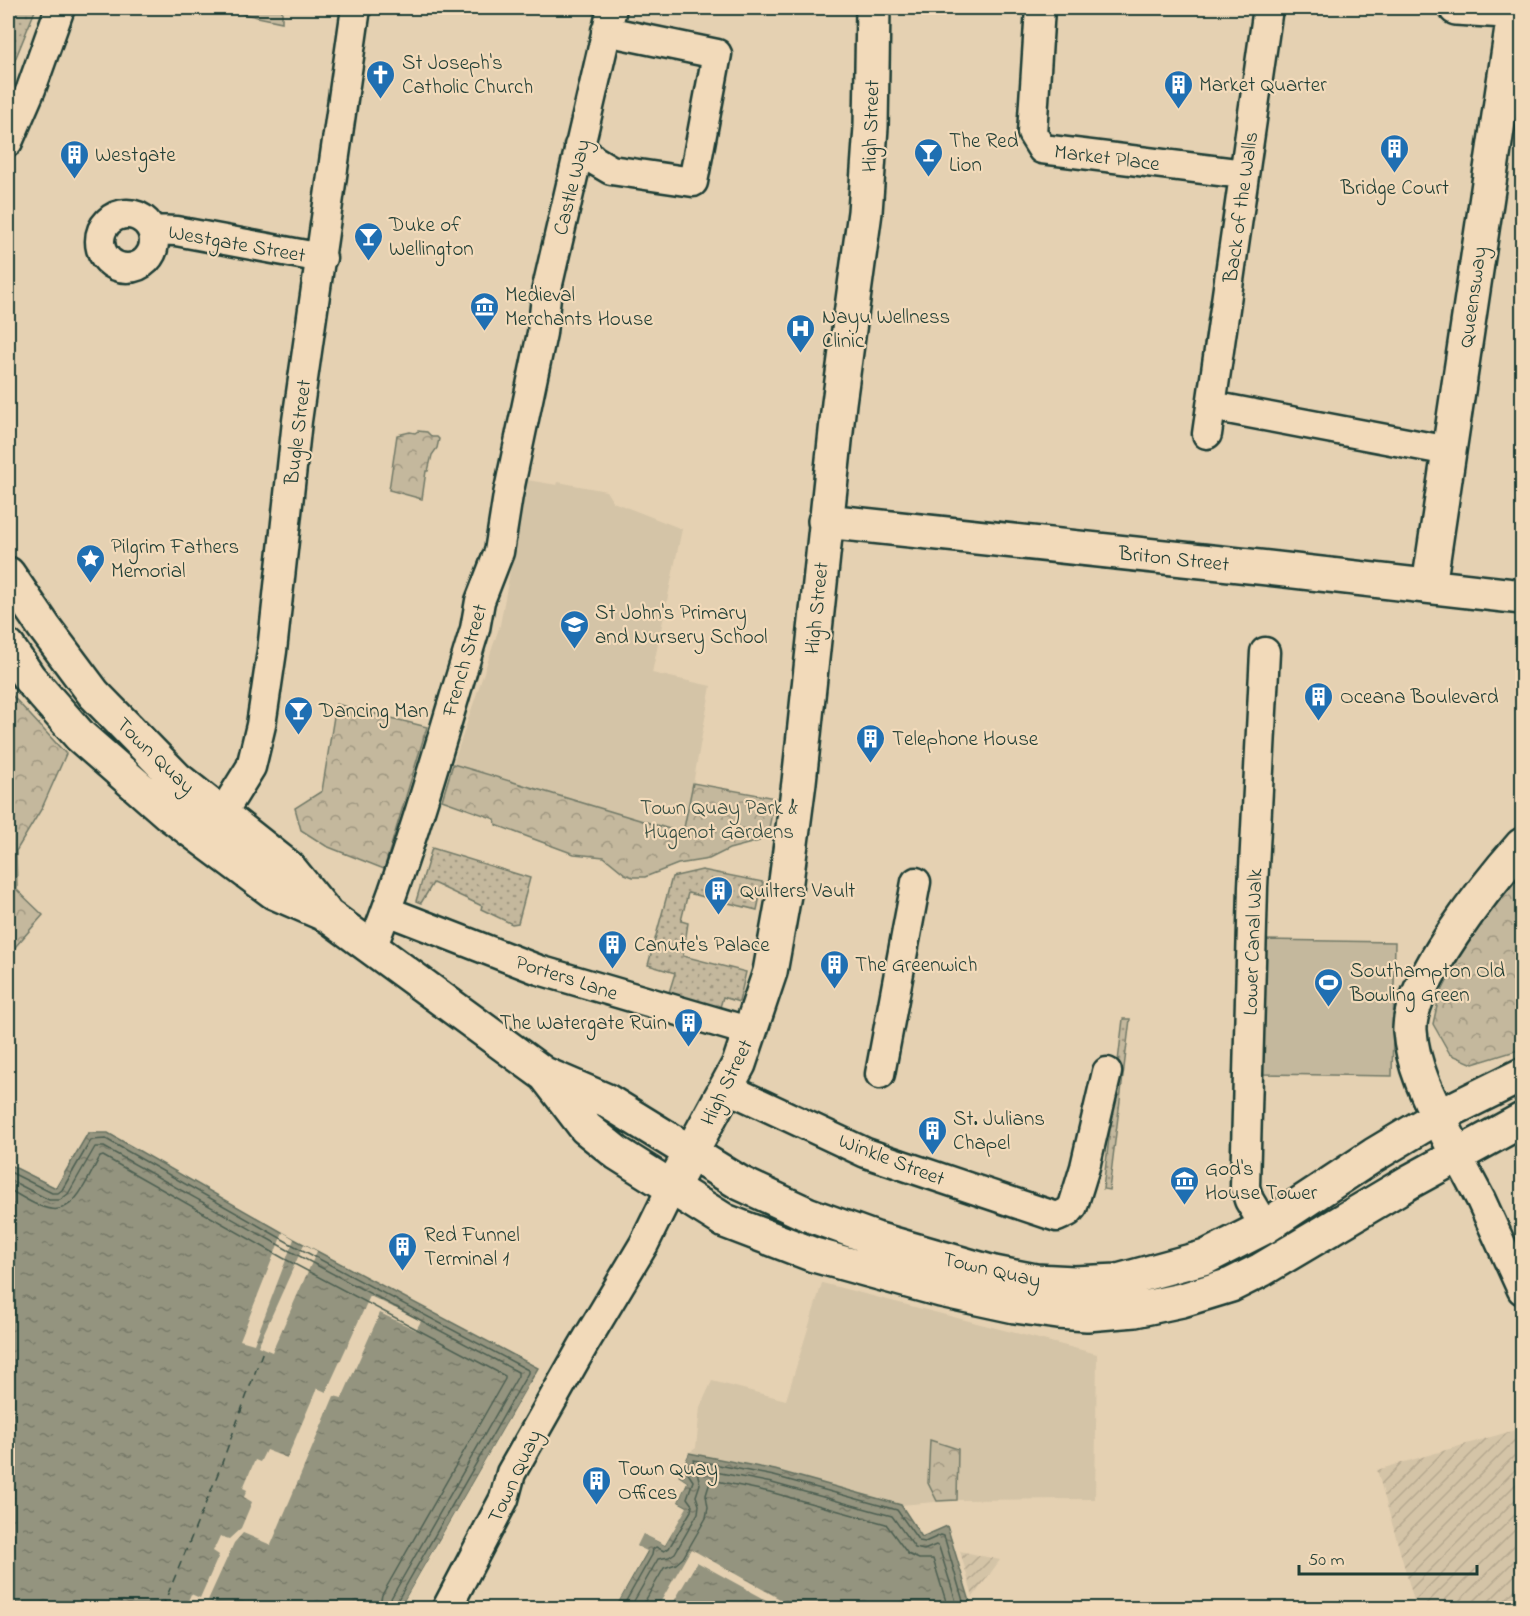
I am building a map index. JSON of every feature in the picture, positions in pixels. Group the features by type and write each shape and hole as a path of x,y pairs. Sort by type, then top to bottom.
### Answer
{"main road":[{"name":"High Street","path":"672,1187 739,1065 770,972 785,889 799,782 825,521 847,333 865,212 871,127 873,8"},
{"path":"1456,8 1518,10"},
{"name":"Queensway","path":"1429,586 1518,10"},
{"name":"Briton Street","path":"825,521 1522,597"},
{"name":"Town Quay","path":"8,574 94,694 177,779 289,868 327,915"},
{"name":"Town Quay","path":"8,647 29,678 80,736 133,784 274,892 327,915 544,1074 607,1101 741,1184 807,1214 876,1239 994,1273 1035,1281 1074,1283 1118,1281 1206,1257 1265,1227 1374,1155 1439,1116 1522,1075"},
{"path":"1457,1155 1418,1069 1410,1030 1413,1011 1420,988 1455,932 1522,845"},
{"name":"Town Quay","path":"544,1074 585,1128 617,1153 725,1221 814,1255 941,1290 1015,1306 1087,1314 1135,1310 1182,1300 1231,1285 1522,1120"}],"street":[{"path":"8,142 31,89 60,8"},
{"name":"Bugle Street","path":"190,829 220,813 228,804 250,767 261,725 273,641 297,421 356,8"},
{"name":"Market Place","path":"1040,8 1032,134 1042,149 1244,174"},
{"name":"Back of the Walls","path":"1207,434 1268,8"},
{"path":"579,146 594,160 611,170 693,182 717,54 609,19"},
{"name":"Castle Way","path":"534,367 542,333 547,288 609,19"},
{"name":"Westgate Street","path":"153,230 176,231 322,258"},
{"name":"French Street","path":"372,948 387,911 472,640 480,601 498,552 534,367"},
{"path":"1212,406 1449,452"},
{"name":"Lower Canal Walk","path":"1265,652 1253,887 1245,1187 1249,1200 1265,1227"},
{"path":"880,1074 916,882"},
{"name":"Porters Lane","path":"387,911 539,970 751,1032"},
{"name":"Winkle Street","path":"727,1088 866,1152 1050,1216 1062,1216 1073,1206 1107,1072"},
{"path":"1457,1155 1481,1200 1522,1290"},
{"name":"Town Quay","path":"447,1608 504,1499 511,1473 582,1346 644,1244 672,1187"}],"shaded area":[{"name":"St John's Primary and Nursery School","path":"527,480 557,485 558,482 606,491 613,502 682,529 652,673 711,686 684,833 453,764 500,625"},
{"path":"822,1283 1097,1354 1095,1499 957,1500 901,1505 775,1470 689,1453 696,1448 700,1407 712,1381 786,1400"},
{"path":"1522,1428 1522,1608 1416,1608 1377,1470"},
{"path":"960,1551 1000,1560 973,1597"}],"green space":[{"path":"8,8 36,8 8,77"},
{"path":"187,8 282,8 282,22 234,12"},
{"path":"418,431 427,432 439,439 428,471 426,471 422,499 389,490 397,435"},
{"path":"8,691 66,754 42,808 16,851 17,890 43,915 16,946 8,962"},
{"path":"336,704 427,727 384,869 326,846 301,830 295,808 322,791"},
{"name":"Town Quay Park & Hugenot Gardens","path":"453,764 683,833 693,783 775,798 769,828 759,841 729,849 709,859 678,864 645,877 633,877 625,874 604,857 574,854 496,825 495,819 442,800"},
{"path":"432,848 530,878 518,923 512,924 481,909 482,906 433,883 421,903 416,901"},
{"path":"702,870 763,882 757,910 688,893 681,921 688,923 683,956 746,972 739,1002 723,997 718,1014 667,999 675,973 648,965 672,877"},
{"path":"1522,873 1522,1049 1473,1064 1450,1054 1433,1024 1439,997 1469,938"},
{"name":"Southampton Old Bowling Green","path":"1265,940 1395,942 1392,1076 1262,1074"},
{"path":"1123,1019 1130,1019 1109,1190 1103,1189"},
{"path":"930,1440 958,1449 957,1500 937,1501 928,1483"}],"water":[{"path":"88,1133 108,1133 294,1239 538,1368 400,1608 8,1608 8,1164 56,1188"},
{"path":"689,1453 775,1470 901,1505 922,1537 947,1526 972,1608 615,1608 647,1552 636,1546 643,1533 665,1545 686,1506 678,1502 687,1482 678,1476"}],"pier":[{"path":"283,1232 294,1239 254,1344 240,1340"},
{"path":"304,1244 317,1251 272,1352 258,1346"},
{"path":"370,1296 421,1321 416,1330 380,1313 342,1398 334,1396 271,1545 243,1533 234,1543 208,1600 218,1605 217,1608 185,1608 191,1594 200,1598 219,1555 213,1551 220,1536 229,1539 241,1528 252,1502 244,1497 247,1490 243,1488 255,1460 260,1462 266,1450 287,1458 317,1388 326,1392"},
{"path":"530,1382 532,1384 404,1608 400,1608"},
{"path":"687,1451 689,1453 678,1476 687,1482 678,1502 687,1507 665,1545 643,1534 637,1546 647,1551 615,1608 612,1608 643,1553 633,1546 641,1531 645,1530 663,1541 682,1508 675,1502 683,1483 675,1476"},
{"path":"691,1549 796,1608 781,1608 697,1562 670,1608 657,1608"}],"ferry route":[{"path":"162,1608 219,1471 264,1348"}],"place":[{"name":"St Joseph's Catholic Church","path":"381,100"},
{"name":"Market Quarter","path":"1178,110"},
{"name":"Bridge Court","path":"1395,174"},
{"name":"The Red Lion","path":"928,178"},
{"name":"Westgate","path":"74,180"},
{"name":"Duke of Wellington","path":"368,262"},
{"name":"Medieval Merchants House","path":"484,332"},
{"name":"Nayu Wellness Clinic","path":"801,354"},
{"name":"Pilgrim Fathers Memorial","path":"90,584"},
{"name":"St John's Primary and Nursery School","path":"574,650"},
{"name":"Oceana Boulevard","path":"1319,722"},
{"name":"Dancing Man","path":"298,736"},
{"name":"Telephone House","path":"871,764"},
{"name":"Quilters Vault","path":"719,916"},
{"name":"Canute's Palace","path":"613,970"},
{"name":"The Greenwich","path":"834,990"},
{"name":"Southampton Old Bowling Green","path":"1329,1008"},
{"name":"The Watergate Ruin","path":"688,1048"},
{"name":"St. Julians Chapel","path":"932,1156"},
{"name":"God's House Tower","path":"1184,1206"},
{"name":"Red Funnel Terminal 1","path":"403,1272"},
{"name":"Town Quay Offices","path":"597,1506"}]}
